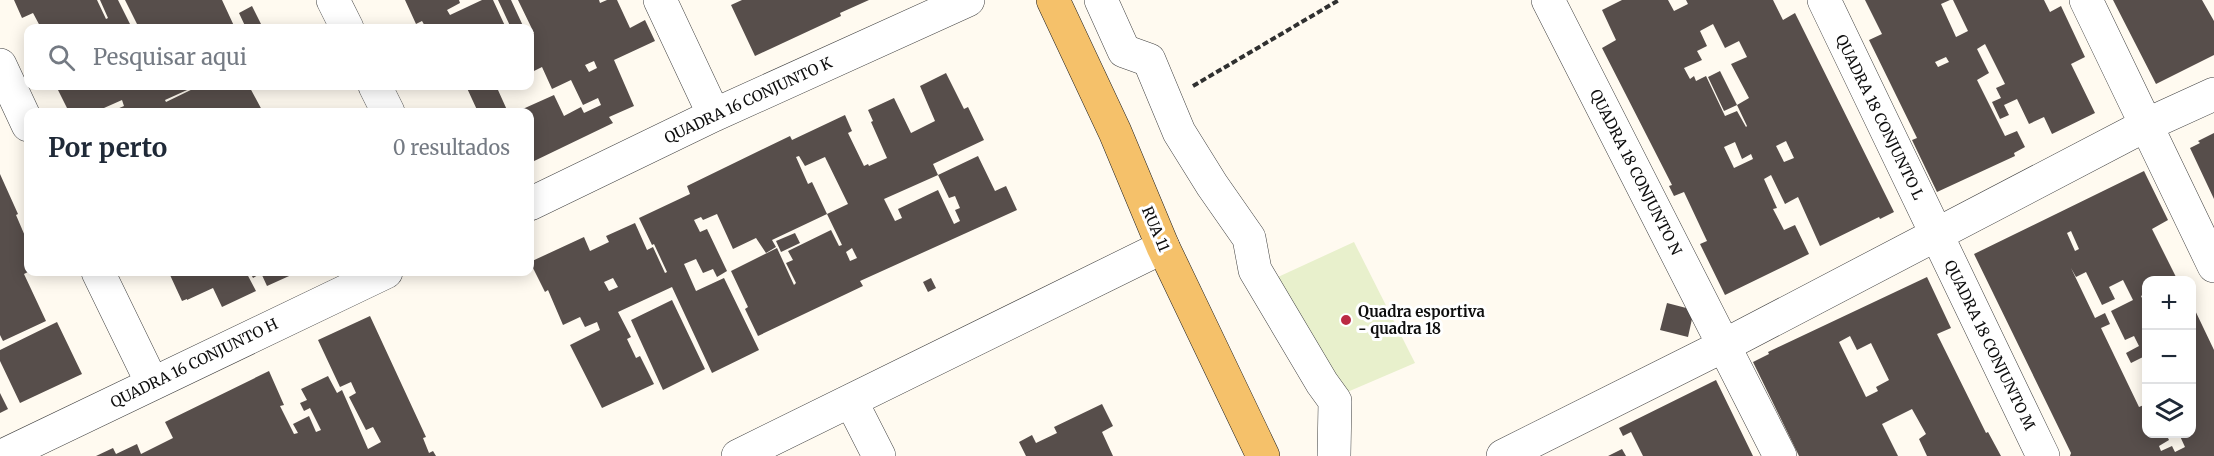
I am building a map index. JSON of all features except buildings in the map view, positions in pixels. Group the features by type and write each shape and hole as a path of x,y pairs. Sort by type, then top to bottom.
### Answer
{"main road":[{"name":"RUA 11","path":"1053,0 1115,132 1163,247 1263,456"}],"street":[{"path":"333,0 344,24"},
{"path":"660,0 714,115"},
{"name":"QUADRA 16 CONJUNTO K","path":"534,202 714,115 968,0"},
{"path":"1101,0 1124,51 1149,60 1179,132 1249,238 1255,270 1335,401 1334,456"},
{"name":"QUADRA 18 CONJUNTO N","path":"1548,0 1780,456"},
{"name":"QUADRA 18 CONJUNTO L","path":"1824,0 1936,234"},
{"path":"2086,0 2214,266"},
{"path":"0,65 24,116"},
{"path":"377,90 386,108"},
{"path":"1507,455 1725,345 2146,125 2214,94"},
{"name":"QUADRA 18 CONJUNTO M","path":"1936,234 2043,456"},
{"path":"738,456 1163,247"},
{"path":"100,276 152,383"},
{"name":"QUADRA 16 CONJUNTO H","path":"2,456 378,276"},
{"path":"851,401 879,456"}],"path":[{"path":"1166,102 1339,0"}],"green space":[{"name":"Quadra esportiva - quadra 18","path":"1354,242 1415,363 1338,396 1278,277"}],"place":[{"name":"Quadra esportiva - quadra 18","path":"1346,320"}]}
